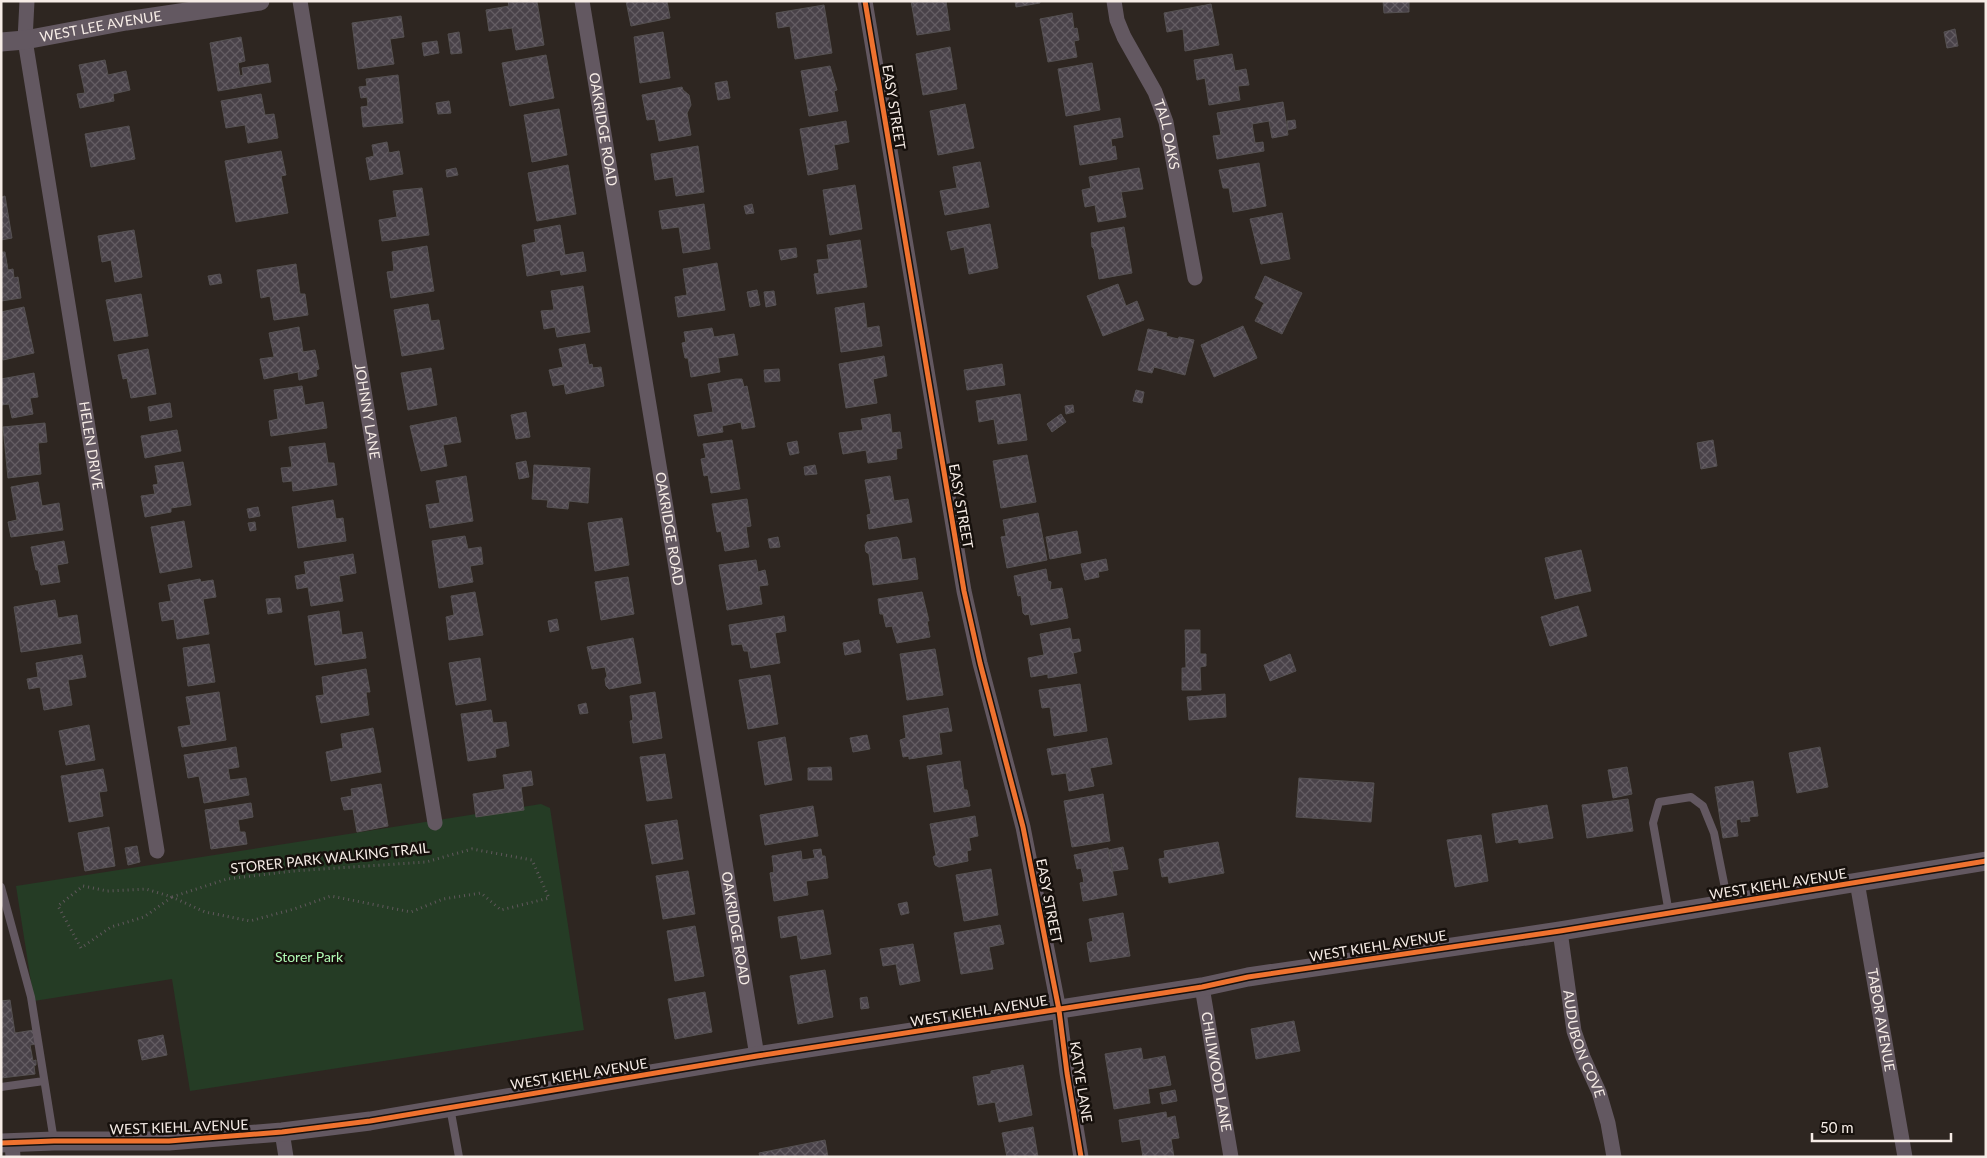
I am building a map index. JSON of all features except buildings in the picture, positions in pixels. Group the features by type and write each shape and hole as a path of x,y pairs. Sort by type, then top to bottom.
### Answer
{"street":[{"name":"HELEN DRIVE","path":"27,1 25,40 157,850"},
{"name":"WEST LEE AVENUE","path":"1,42 25,40 227,4 260,1"},
{"name":"JOHNNY LANE","path":"300,1 435,823"},
{"name":"OAKRIDGE ROAD","path":"582,1 756,1056"},
{"name":"EASY STREET","path":"865,1 964,591 980,663 1023,827 1059,1010"},
{"name":"TALL OAKS","path":"1114,1 1117,20 1124,37 1155,92 1166,122 1195,278"},
{"name":"WEST KIEHL AVENUE","path":"9,1148 54,1141 169,1141 282,1132 370,1121 756,1056 1560,931 1986,861"},
{"name":"TABOR AVENUE","path":"1857,882 1905,1157"},
{"name":"AUDUBON COVE","path":"1560,931 1574,1031 1583,1057 1599,1092 1608,1123 1614,1157"},
{"name":"CHILIWOOD LANE","path":"1202,987 1231,1157"},
{"name":"KATYE LANE","path":"1059,1010 1081,1157"},
{"path":"282,1132 286,1157"}],"lane":[{"path":"1669,913 1653,823 1659,802 1691,797 1703,806 1714,833 1728,903"},
{"path":"1,887 31,997 54,1141"},
{"path":"1,1087 44,1081"},
{"path":"450,1107 459,1157"}],"green space":[{"name":"Storer Park","path":"541,804 550,808 584,1030 190,1091 172,979 34,1001 16,886"}],"cycle path":[{"path":"865,1 964,591 980,663 1023,827 1059,1010 1081,1157"},
{"path":"1,1143 169,1141 282,1132 370,1121 757,1056 1202,987 1248,977 1560,931 1986,861"}]}
